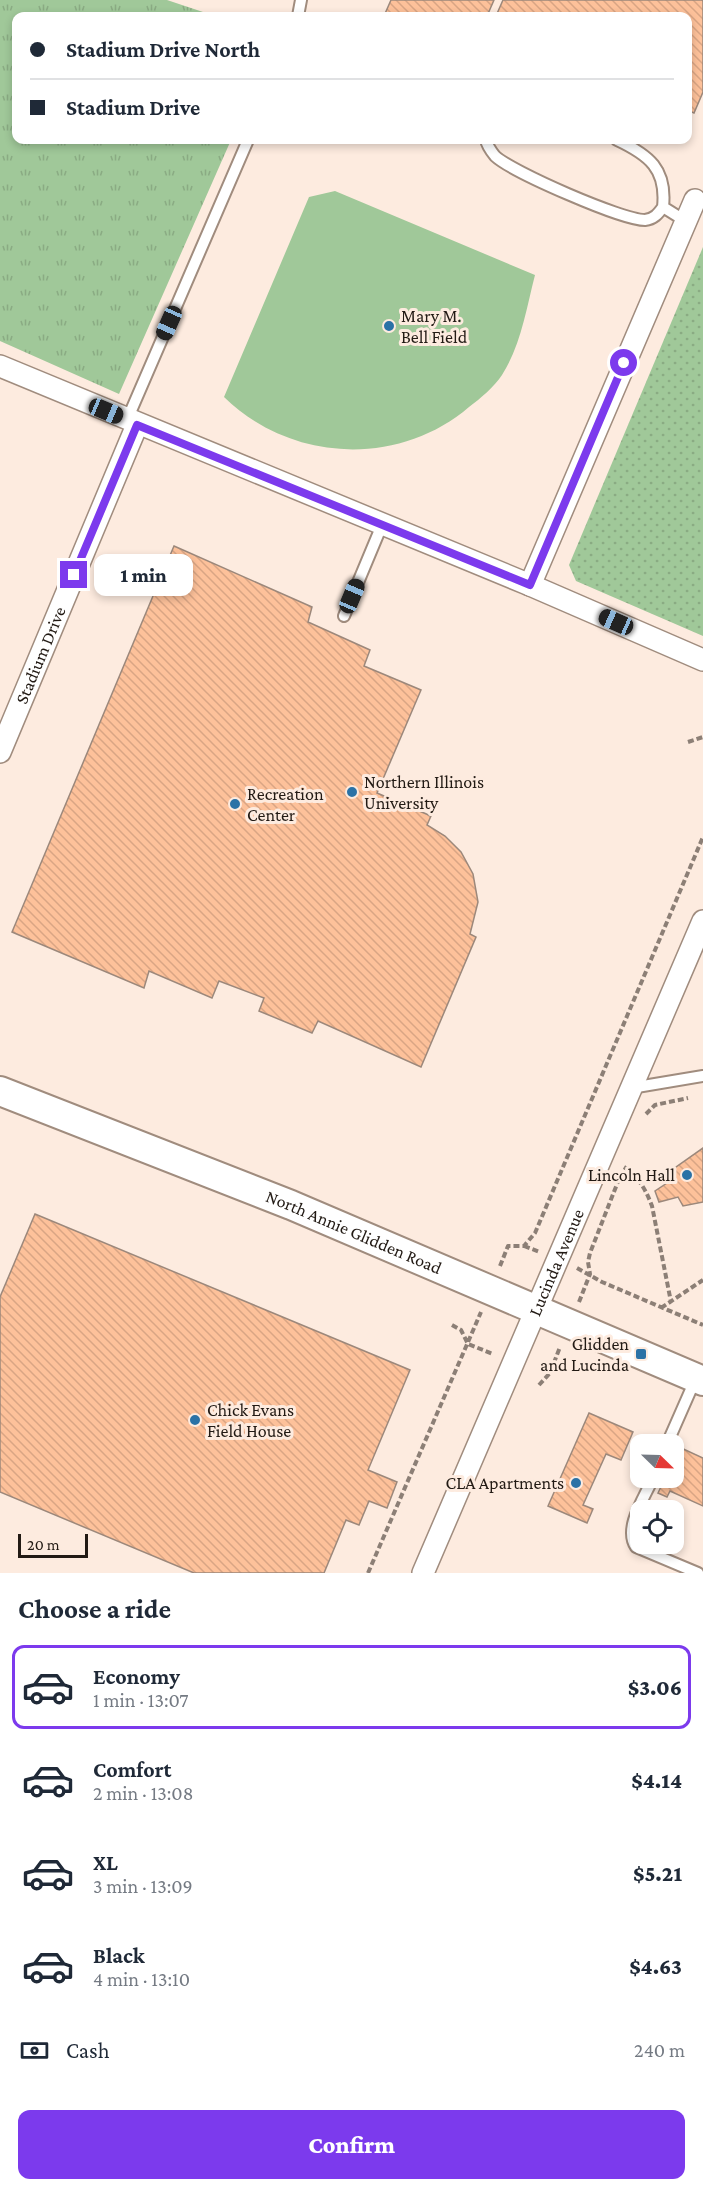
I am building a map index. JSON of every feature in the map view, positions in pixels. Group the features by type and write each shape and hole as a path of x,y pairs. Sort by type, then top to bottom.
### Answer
{"main road":[{"name":"North Annie Glidden Road","path":"0,1090 291,1205 537,1308 699,1380"}],"street":[{"path":"530,585 695,200"},
{"path":"0,366 132,423 530,585 703,660"},
{"name":"Stadium Drive","path":"0,752 132,423"},
{"name":"Lucinda Avenue","path":"423,1573 703,921"}],"lane":[{"path":"132,423 246,144"},
{"path":"488,144 495,156 514,168 616,213 644,220 652,218 663,207 663,178 654,164 640,151 625,144"},
{"path":"663,207 687,222"},
{"path":"344,616 382,525"},
{"path":"630,1088 703,1076"},
{"path":"672,1434 699,1380"},
{"path":"649,1488 631,1530 631,1540 636,1547 698,1573"}],"path":[{"path":"688,742 703,737"},
{"path":"508,1246 524,1245 535,1233 703,837"},
{"path":"641,1125 646,1114 655,1105 693,1097"},
{"path":"628,1156 590,1253 588,1268 594,1278 703,1326"},
{"path":"624,1167 633,1173 647,1192 652,1206 671,1302"},
{"path":"661,1308 703,1280"},
{"path":"368,1573 468,1344 461,1330 452,1325"},
{"path":"539,1385 550,1373"}],"green space":[{"path":"0,0 167,0 203,12 12,12 12,144 229,144 119,394 0,341"},
{"name":"Mary M. Bell Field","path":"335,191 535,275 514,352 509,364 491,388 441,427 411,440 378,448 345,449 313,445 281,435 251,419 224,397 309,197"},
{"path":"703,247 703,636 576,581 569,565"}],"building":[{"path":"391,0 494,0 489,12 386,12"},
{"path":"503,0 703,0 703,92 694,113 692,112 692,12 498,12"},
{"name":"Recreation Center","path":"174,546 312,607 308,622 370,650 364,666 421,690 377,793 431,816 427,825 445,836 461,852 473,874 478,902 470,934 476,937 421,1067 318,1021 312,1033 259,1011 264,998 219,981 212,998 149,971 144,988 12,932"},
{"name":"Lincoln Hall","path":"703,1148 703,1202 683,1206 678,1197 659,1202 655,1191 673,1179 669,1172"},
{"name":"Chick Evans Field House","path":"35,1214 410,1370 368,1470 397,1482 387,1508 369,1501 359,1525 346,1520 324,1573 194,1573 0,1492 0,1297"},
{"name":"CLA Apartments","path":"589,1413 633,1432 630,1434 621,1460 606,1454 583,1505 593,1509 587,1523 548,1506"},
{"path":"684,1449 703,1458 703,1506 670,1491 667,1497 658,1493 660,1488 684,1488"}],"place":[{"name":"Mary M. Bell Field","path":"389,326"},
{"name":"Northern Illinois University","path":"352,792"},
{"name":"Recreation Center","path":"235,804"},
{"name":"Lincoln Hall","path":"687,1175"},
{"name":"Glidden and Lucinda","path":"641,1354"},
{"name":"Chick Evans Field House","path":"195,1420"},
{"name":"CLA Apartments","path":"576,1483"}],"route":[{"path":"74,575 137,425 530,585 624,363"}]}
